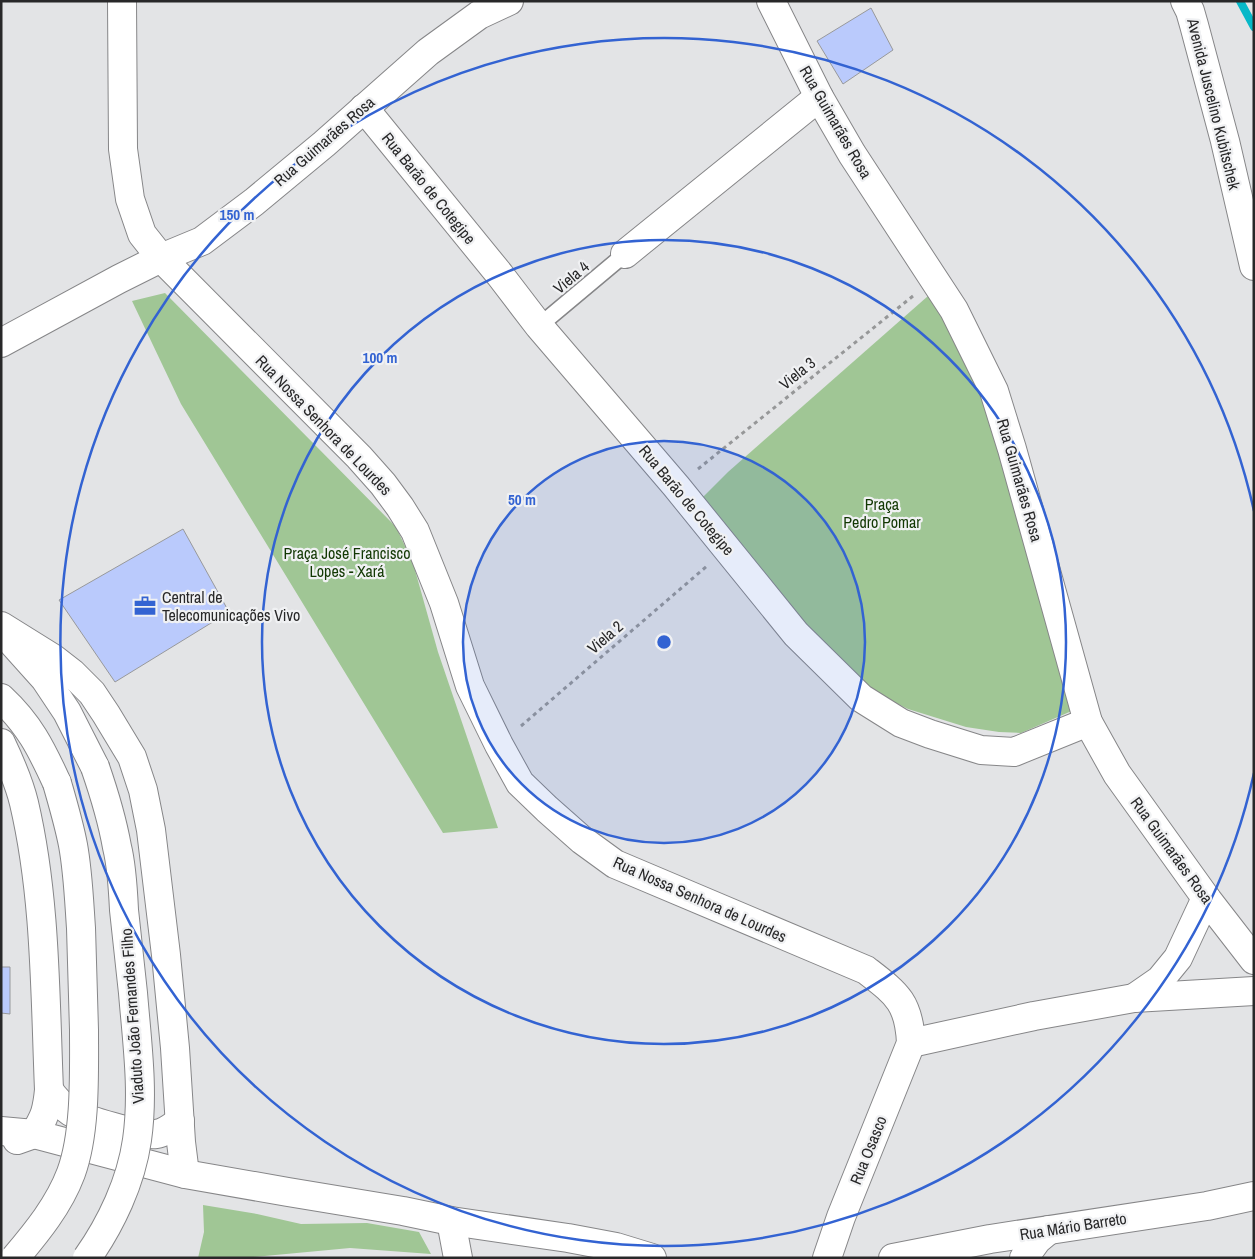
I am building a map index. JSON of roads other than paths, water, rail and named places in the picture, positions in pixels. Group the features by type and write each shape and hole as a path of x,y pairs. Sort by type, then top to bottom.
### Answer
{"street":[{"name":"Rua Nossa Senhora de Lourdes","path":"122,1 123,149 130,199 142,234 161,258 359,457 400,507 415,530 423,549 444,603 470,686 520,783 582,840 615,864 866,970 900,1000 907,1015 911,1043"},
{"name":"Rua Guimarães Rosa","path":"1,343 161,258 202,241 254,202 324,144 428,52 479,15 509,1"},
{"name":"Rua Guimarães Rosa","path":"771,1 819,97 852,154 954,310 994,391 1088,722 1118,774 1206,898 1254,960"},
{"name":"Avenida Juscelino Kubitschek","path":"1185,1 1194,25 1225,141 1254,266"},
{"path":"624,254 819,97"},
{"name":"Rua Barão de Cotegipe","path":"364,108 500,274 539,326 676,486 796,634 861,698 901,723 981,750 1014,752 1088,722"},
{"path":"1,626 54,659 72,673 92,693 132,757 143,790 156,869 174,1038 185,1174"},
{"name":"Viaduto João Fernandes Filho","path":"1,630 45,678 67,712 95,766 107,804 119,856 138,1052 139,1117 129,1175 118,1204 87,1258"},
{"path":"1,698 25,723 46,758 57,783 66,814 78,882 83,984 83,1103 78,1146 71,1173 60,1196 36,1233 15,1258"},
{"path":"1,743 23,801 34,852 42,942 49,1090 47,1108 42,1122 34,1134 1,1145"},
{"path":"1134,998 1160,980 1178,958 1206,898"},
{"path":"911,1043 1034,1016 1134,998 1254,991"},
{"name":"Rua Osasco","path":"827,1258 841,1217 911,1043"},
{"path":"49,1090 61,1104 78,1115 97,1122 145,1134 158,1134 170,1129 180,1121"},
{"path":"1,1131 34,1134 185,1174 451,1220 616,1246 652,1258"},
{"name":"Rua Mário Barreto","path":"893,1258 990,1239 1206,1206 1254,1196"},
{"path":"451,1220 458,1258"},
{"path":"1024,1258 1037,1240 1049,1230"}],"lane":[{"name":"Viela 4","path":"539,326 624,254"}],"waterway":[{"path":"1240,1 1254,27"}],"place":[{"name":"Central de Telecomunicações Vivo","path":"145,606"}],"park label":[{"name":"Praça Pedro Pomar","path":"882,513"},
{"name":"Praça José Francisco Lopes - Xará","path":"347,562"}]}
